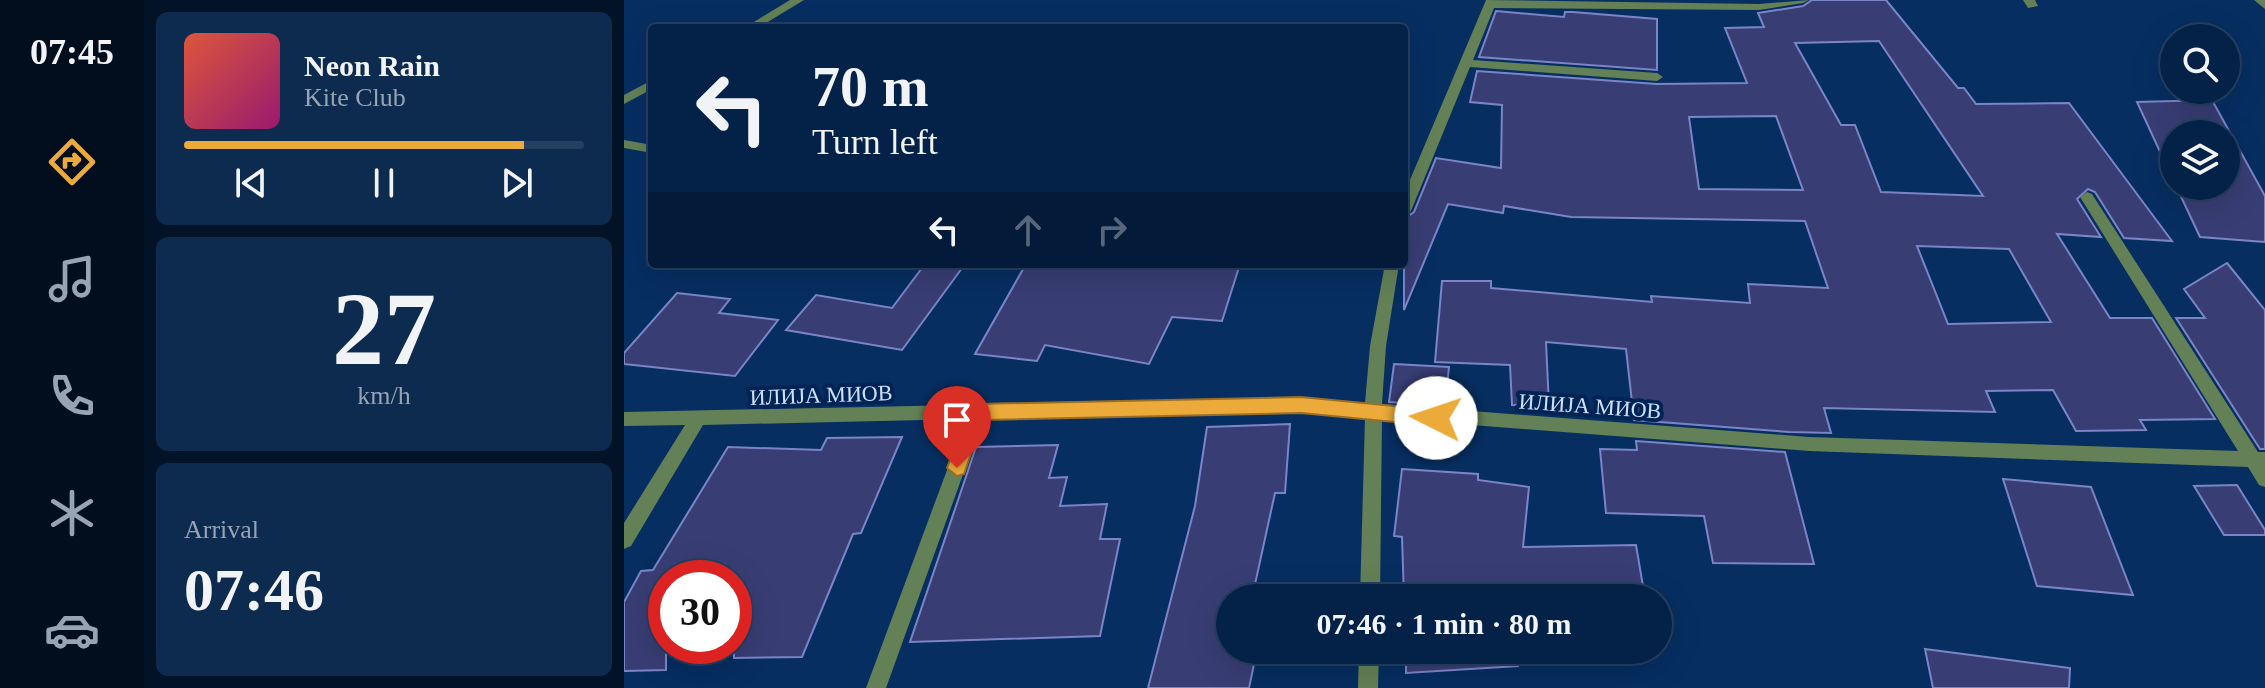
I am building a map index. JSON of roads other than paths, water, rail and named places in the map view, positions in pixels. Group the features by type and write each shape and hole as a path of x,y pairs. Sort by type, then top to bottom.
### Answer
{"street":[{"path":"757,24 798,0"},
{"path":"1408,199 1491,2 1759,7 1803,0"},
{"path":"2260,0 2265,6"},
{"path":"1466,63 1657,77"},
{"path":"624,100 648,86"},
{"path":"624,144 648,148"},
{"path":"2087,197 2257,459 2265,479"},
{"path":"1370,584 1373,413 1385,292 1391,268"},
{"name":"ИЛИЈА МИОВ","path":"624,419 697,420 1301,405 1373,413 1809,444 2257,459"},
{"path":"876,688 977,412"},
{"path":"624,540 697,420"},
{"path":"1368,688 1369,664"}]}
